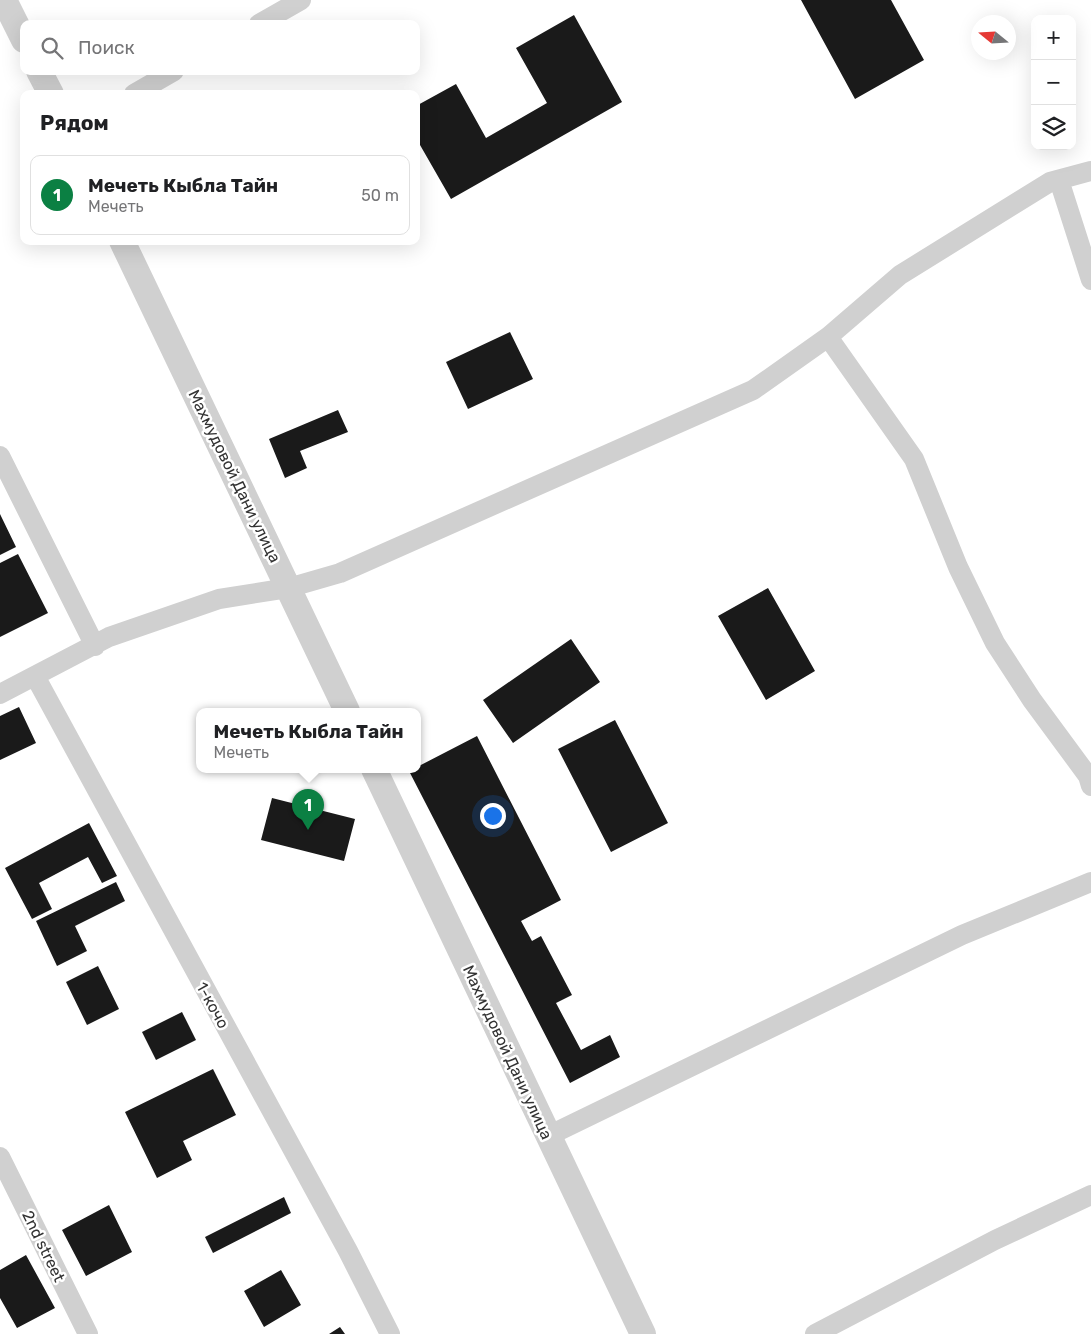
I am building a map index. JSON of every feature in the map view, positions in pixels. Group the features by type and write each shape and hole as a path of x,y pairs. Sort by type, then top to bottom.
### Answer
{"street":[{"path":"4,0 20,32"},
{"path":"266,20 301,0"},
{"path":"42,75 49,90"},
{"path":"141,90 167,75"},
{"path":"0,694 109,638 219,599 288,588 340,573 753,390 828,337 900,275 1050,182 1091,171"},
{"path":"1059,180 1091,280"},
{"name":"Махмудовой Дани улица","path":"124,245 346,708"},
{"path":"828,337 914,459 958,567 995,643 1032,700 1088,776 1091,786"},
{"path":"0,456 95,646"},
{"name":"1-кочо","path":"35,676 348,1250 390,1334"},
{"name":"Махмудовой Дани улица","path":"376,773 643,1334"},
{"path":"548,1136 962,935 1091,882"},
{"name":"2nd street","path":"0,1157 88,1334"},
{"path":"815,1334 995,1240 1091,1195"}],"building":[{"path":"801,0 891,0 924,60 855,99"},
{"path":"574,15 622,102 451,199 420,145 420,104 456,84 486,138 547,103 516,48"},
{"path":"510,332 533,379 468,409 446,362"},
{"path":"338,410 348,432 300,451 307,468 285,478 269,439"},
{"path":"0,514 16,547 0,555"},
{"path":"18,554 48,613 0,637 0,563"},
{"path":"768,588 815,671 766,700 718,616"},
{"path":"571,639 600,682 513,743 483,700"},
{"path":"19,707 36,743 0,760 0,716"},
{"path":"615,720 668,823 611,852 558,749"},
{"path":"477,736 561,900 521,921 532,941 541,936 572,995 556,1003 581,1050 610,1035 620,1057 570,1083 410,773 421,773 421,765"},
{"path":"272,798 355,819 344,861 261,840"},
{"path":"89,823 117,876 102,883 88,857 39,883 52,909 32,919 5,868"},
{"path":"116,882 125,901 75,926 87,951 57,966 36,921"},
{"path":"98,966 119,1009 87,1025 66,982"},
{"path":"182,1012 196,1040 156,1060 142,1032"},
{"path":"213,1069 236,1115 183,1141 192,1160 157,1178 125,1112"},
{"path":"284,1197 291,1213 213,1253 205,1237"},
{"path":"109,1205 132,1252 86,1276 62,1230"},
{"path":"26,1255 55,1308 17,1328 0,1298 0,1270"},
{"path":"281,1270 301,1305 264,1327 244,1291"},
{"path":"340,1327 345,1334 329,1334"}],"place":[{"name":"Мечеть Кыбла Тайн","path":"308,830"}]}
